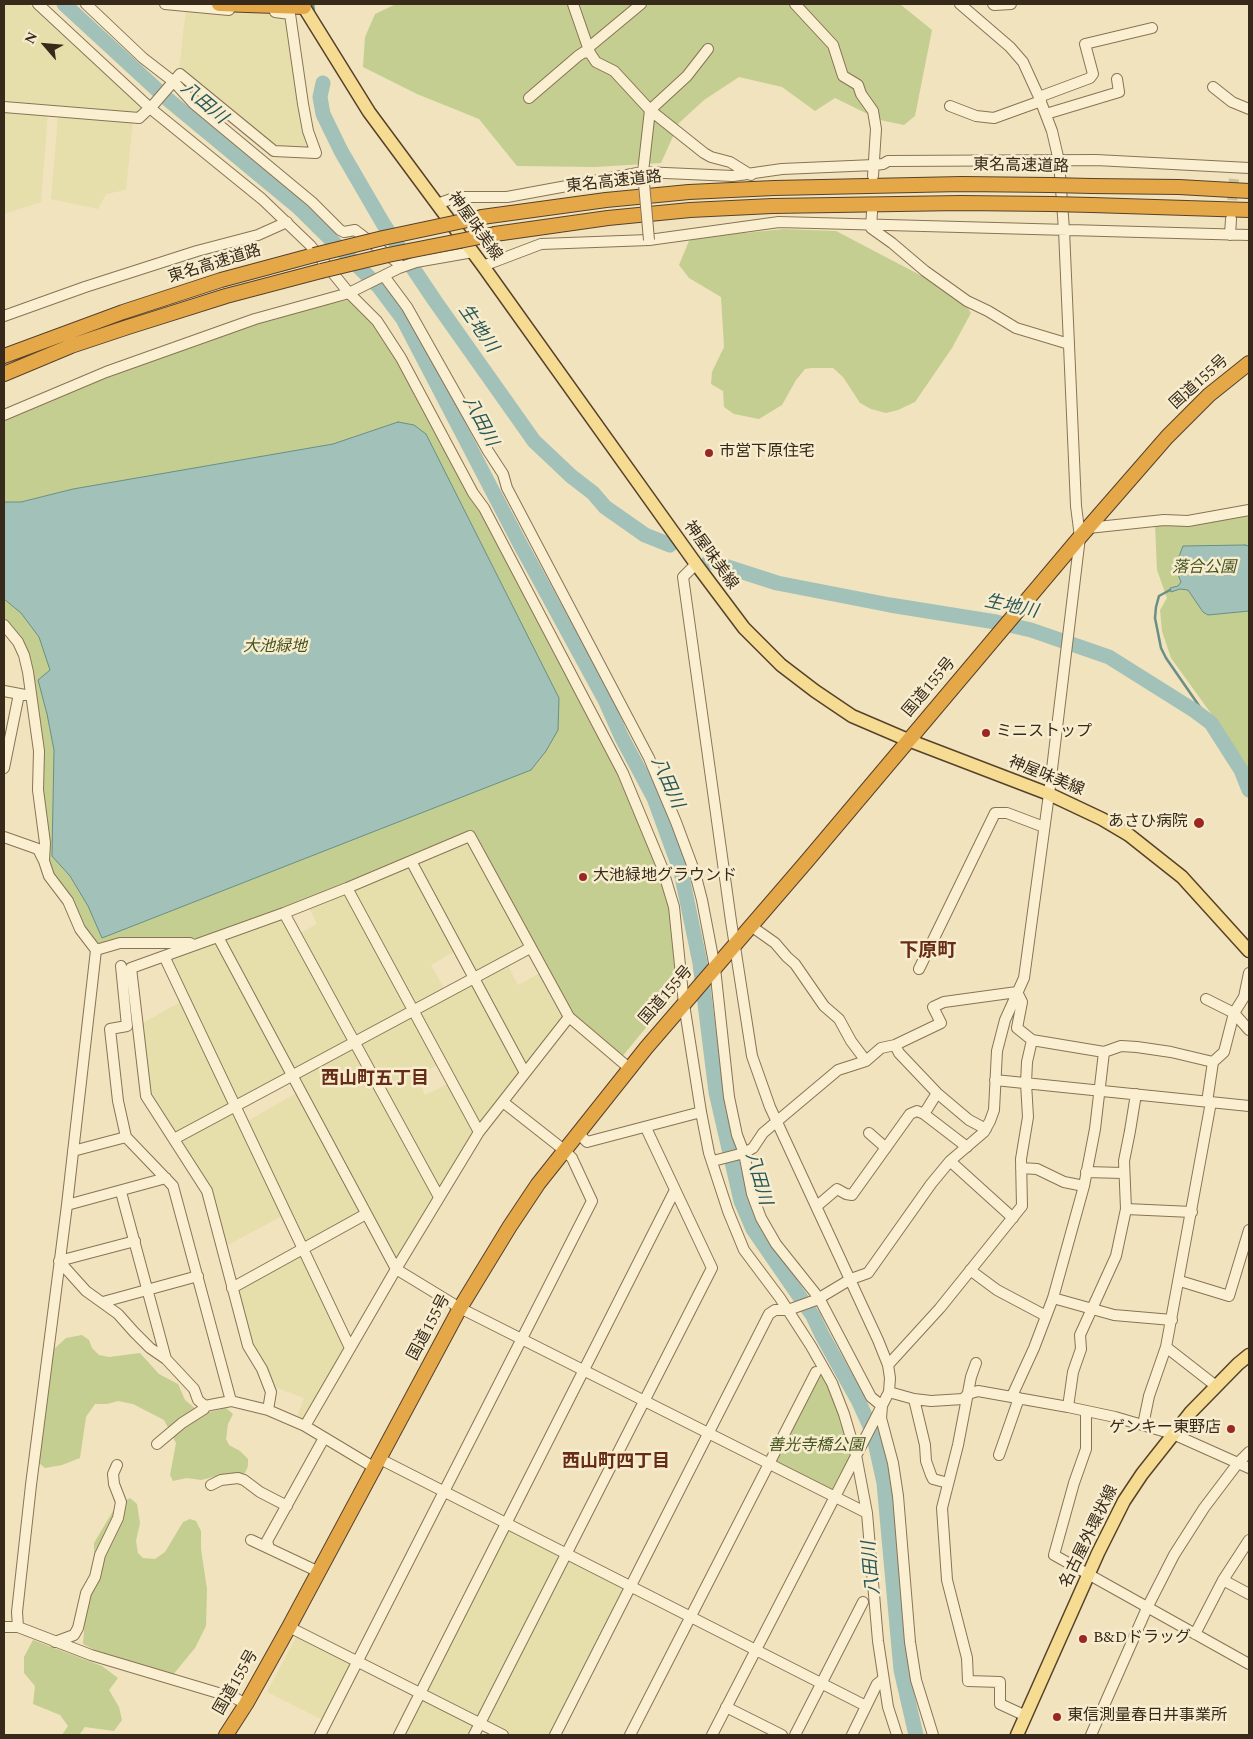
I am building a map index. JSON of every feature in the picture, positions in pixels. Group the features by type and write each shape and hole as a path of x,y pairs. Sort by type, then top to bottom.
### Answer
{"highway":[{"path":"218,4 303,6"},
{"name":"東名高速道路","path":"4,356 123,312 221,280 314,255 482,217 606,200 689,192 774,188 962,184 1179,187 1249,191"},
{"name":"東名高速道路","path":"4,374 71,346 128,327 226,296 322,271 388,254 495,234 608,218 690,210 772,206 961,203 1249,210"},
{"path":"4,382 128,327"},
{"name":"国道155号","path":"226,1735 246,1704 289,1627 460,1308 510,1226 564,1150 629,1068 1084,532 1167,437 1210,395 1247,368"}],"main road":[{"name":"神屋味美線","path":"303,6 369,112 473,252 696,564 744,628 781,665 852,716 908,740 1049,794 1102,819 1129,835 1182,877 1249,951"},
{"name":"名古屋外環状線","path":"1017,1735 1114,1519 1124,1501 1142,1474 1191,1412 1249,1356"}],"street":[{"path":"38,4 152,106 287,222 310,245 349,293 377,321 401,358 473,493 488,517 623,773 662,867 674,907 684,1004 701,1112 709,1153 728,1211 744,1250 789,1309 832,1383 856,1455 867,1513 883,1679 888,1707 897,1735"},
{"path":"86,4 194,104 298,190 340,230 344,232 356,230 398,263 400,268"},
{"path":"4,107 139,118 180,74 274,151 316,153 308,131 290,14 165,4"},
{"path":"573,4 589,50 596,62 614,71 650,110 711,157 730,162 751,175"},
{"path":"529,98 578,56 589,50 641,4"},
{"path":"795,4 833,45 843,76 858,85 861,94 873,111 876,129 874,170"},
{"path":"555,1735 769,1314 775,1310 789,1309 818,1299 851,1279 868,1273 931,1184 950,1161 986,1129 994,1110 997,1051 1005,1020 1024,978 1049,794 1068,633 1084,532 1076,506 1064,230 1059,161 1052,131 1023,62 960,4"},
{"path":"992,4 994,6 1011,4"},
{"path":"950,106 976,116 994,118 1090,78 1093,74 1085,44 1152,28"},
{"path":"649,240 643,172 650,110 687,76 708,49"},
{"path":"1046,114 1119,92 1117,78"},
{"path":"1214,87 1232,102 1249,109"},
{"path":"437,204 456,197 506,197 643,172 733,176 782,170 874,170 888,161 1096,160 1249,168"},
{"path":"1234,179 1235,168"},
{"path":"872,212 871,228 925,271 967,301 988,310 1016,328 1069,344"},
{"path":"1230,235 1231,219"},
{"path":"4,316 197,251 258,235 287,222"},
{"path":"483,266 541,244 649,240 779,222 1249,235"},
{"path":"4,415 106,372 256,319 349,293 416,262 473,252"},
{"path":"384,276 407,307 488,451 503,474 507,488 649,758 676,822 695,874 702,900 715,968 729,1097 752,1194 761,1218 776,1244 818,1299 871,1397 882,1406"},
{"path":"1084,532 1164,520 1188,521 1249,510"},
{"path":"696,564 682,577 734,946 752,1056 762,1087 851,1279 888,1365 890,1378 889,1392 712,1735"},
{"path":"4,625 18,642 24,655 31,696 39,751 38,790 45,843 44,861"},
{"path":"4,691 31,696"},
{"path":"4,768 19,694"},
{"path":"919,969 995,813 1007,813 1044,827"},
{"path":"268,1410 271,1392 262,1369 248,1346 207,1191 146,1096 131,968 284,913 470,836 569,1017 629,1068"},
{"path":"4,837 38,849 49,876 68,901 80,929 96,950 67,1205 27,1524 17,1612 18,1627"},
{"path":"411,861 525,1073"},
{"path":"347,888 479,1132"},
{"path":"284,913 439,1197"},
{"path":"751,926 775,943 796,964 824,1006 839,1019 851,1041 866,1061"},
{"path":"218,937 396,1269 460,1308 867,1513"},
{"path":"96,950 120,943 190,943 195,946"},
{"path":"174,1139 530,948"},
{"path":"164,956 350,1348"},
{"path":"121,966 128,1026 110,1029 118,1101 126,1137 173,1186 232,1401"},
{"path":"1143,1425 1166,1347 1180,1281 1209,1102 1213,1062 1224,1052 1234,1013 1244,997 1249,973"},
{"path":"1017,992 1022,1002 1017,1028 1032,1040 1104,1052 1121,1046 1136,1047 1171,1052 1213,1062"},
{"path":"713,1161 742,1154 753,1148 763,1133 838,1070 866,1061 881,1048 895,1045 941,1023 932,1007 944,1002 1017,992"},
{"path":"1206,999 1234,1013 1249,1030"},
{"path":"305,1426 396,1269 479,1132 569,1017"},
{"path":"888,1365 940,1308 1022,1206 1021,1159 1028,1117 1027,1062 1032,1040"},
{"path":"895,1045 899,1053 937,1093 969,1120 986,1129"},
{"path":"999,1455 1015,1397 1053,1298 1084,1186 1095,1129 1104,1052"},
{"path":"995,1080 1249,1106"},
{"path":"924,1114 937,1093"},
{"path":"1068,1407 1073,1372 1081,1349 1080,1335 1116,1256 1126,1209 1126,1186 1123,1173 1136,1094"},
{"path":"320,1735 592,1201 572,1158 503,1102"},
{"path":"817,1206 836,1190 852,1195 910,1114 917,1111 924,1114 967,1147"},
{"path":"578,1133 588,1142 701,1112"},
{"path":"474,1735 712,1268 646,1128"},
{"path":"869,1134 886,1148"},
{"path":"73,1151 126,1137"},
{"path":"950,1161 1013,1218"},
{"path":"1021,1168 1037,1169 1064,1182 1084,1186"},
{"path":"1086,1172 1123,1173"},
{"path":"67,1205 121,1192 166,1178"},
{"path":"399,1735 675,1190"},
{"path":"121,1192 166,1359"},
{"path":"1126,1209 1192,1212"},
{"path":"232,1288 366,1214"},
{"path":"1180,1281 1229,1296 1249,1230"},
{"path":"59,1261 135,1241"},
{"path":"59,1261 86,1291 118,1314 150,1348 166,1359 194,1390 198,1400 205,1406"},
{"path":"970,1270 997,1290 1046,1316"},
{"path":"103,1302 198,1276"},
{"path":"1053,1298 1093,1310 1128,1317 1172,1320"},
{"path":"1166,1347 1216,1386"},
{"path":"976,1363 942,1508 947,1580 967,1658 968,1681 1000,1682 1000,1704 1026,1716"},
{"path":"630,1735 816,1372"},
{"path":"889,1392 914,1399 931,1401 963,1399 968,1394 978,1391 1068,1407 1115,1417 1174,1434 1249,1468"},
{"path":"914,1399 925,1445 926,1461 931,1475 933,1479 948,1483"},
{"path":"205,1406 232,1401 268,1410 305,1426 324,1438 377,1463 443,1491 866,1706"},
{"path":"157,1444 182,1423 204,1410 205,1406"},
{"path":"882,1406 881,1418 893,1463 898,1496 910,1642 916,1680 932,1735"},
{"path":"1086,1411 1086,1449 1074,1483 1054,1555 1249,1664"},
{"path":"269,1548 267,1541 324,1438"},
{"path":"1091,1735 1147,1608 1174,1554 1204,1508 1249,1452"},
{"path":"55,1642 74,1635 78,1628 86,1593 96,1577 100,1555 118,1518 121,1502 114,1484 113,1474 117,1466"},
{"path":"211,1485 221,1480 238,1478 286,1506"},
{"path":"252,1540 319,1572"},
{"path":"1194,1634 1223,1580 1249,1540"},
{"path":"1223,1580 1249,1594"},
{"path":"795,1735 863,1602"},
{"path":"4,1627 18,1627 91,1655 235,1698 246,1704"},
{"path":"289,1627 503,1735"},
{"path":"852,1735 877,1684 883,1679"},
{"path":"726,1707 782,1735"}],"shaded area":[{"path":"4,4 28,4 141,107 136,112 4,101"},
{"path":"186,8 283,14 289,17 313,150 277,149 179,70"},
{"path":"4,109 48,112 41,202 4,214"},
{"path":"58,115 133,120 126,190 106,194 98,209 51,199"},
{"path":"465,841 471,843 525,943 524,947 474,974 414,864"},
{"path":"409,865 457,950 431,965 445,990 417,1005 413,1004 353,892 355,888"},
{"path":"344,892 408,1007 406,1011 355,1039 298,934 317,924 308,906"},
{"path":"284,916 351,1041 296,1071 292,1070 223,941 225,937"},
{"path":"213,942 220,946 287,1075 235,1103 167,958"},
{"path":"507,964 518,985 542,972 565,1015 525,1067 477,980"},
{"path":"474,982 522,1069 483,1124 478,1123 419,1015 421,1010"},
{"path":"182,1001 232,1105 180,1133 174,1133 149,1095 141,1024"},
{"path":"410,1016 414,1018 439,1064 417,1077 425,1095 450,1083 475,1134 439,1192 358,1045"},
{"path":"354,1046 436,1196 398,1256 394,1256 298,1080 299,1076"},
{"path":"298,1092 362,1209 360,1215 303,1246 246,1122"},
{"path":"235,1111 284,1215 224,1247 209,1189 180,1140"},
{"path":"303,1253 347,1346 304,1421 296,1419 304,1398 272,1386 251,1345 236,1292 239,1288"},
{"path":"506,1523 630,1586 555,1735 503,1735 480,1724 474,1735 399,1735"},
{"path":"299,1632 357,1661 327,1722 267,1692"}],"green space":[{"path":"396,4 900,4 932,30 915,116 904,125 880,120 835,98 815,111 782,87 739,77 704,100 679,123 661,163 595,167 517,166 479,119 417,94 363,67 365,37 375,14"},
{"path":"784,229 836,231 941,286 964,302 971,313 952,348 915,402 886,413 871,409 860,403 843,377 833,368 812,368 805,369 796,380 782,405 759,419 734,414 724,407 723,391 711,384 712,372 724,347 721,297 689,278 679,265 689,241 704,235"},
{"name":"大池緑地","path":"353,299 375,322 423,404 619,771 659,868 672,908 681,985 621,1058 581,1024 568,1008 472,832 289,908 206,938 109,940 96,945 51,874 32,683 4,623 4,419 108,375 256,323 309,308"},
{"name":"落合公園","path":"1249,514 1249,776 1228,737 1171,658 1162,631 1160,610 1167,598 1157,570 1155,524"},
{"path":"82,1335 89,1340 92,1348 99,1355 109,1357 140,1353 159,1374 178,1384 185,1400 202,1414 226,1408 233,1414 228,1424 226,1439 229,1445 240,1451 248,1459 245,1473 221,1475 201,1480 187,1478 173,1481 170,1475 176,1443 164,1420 133,1404 118,1401 107,1404 95,1404 86,1417 80,1458 62,1465 45,1468 39,1463 42,1412 51,1374 53,1350 66,1338"},
{"name":"善光寺橋公園","path":"820,1367 836,1401 851,1454 832,1489 829,1490 772,1461"},
{"path":"130,1498 137,1504 140,1523 136,1541 138,1553 143,1558 155,1559 165,1552 183,1522 190,1519 196,1521 201,1531 201,1549 207,1589 206,1626 195,1648 172,1676 115,1660 83,1644 86,1606 94,1571 94,1543 116,1506"},
{"path":"33,1640 102,1666 118,1678 109,1690 119,1707 122,1720 114,1731 85,1727 79,1735 62,1735 68,1726 60,1715 33,1704 35,1686 24,1673 24,1657"}],"water":[{"name":"大池緑地","path":"398,422 414,425 426,434 559,698 558,730 546,751 531,770 102,938 88,906 70,876 52,856 54,750 38,680 50,670 39,637 21,613 4,599 4,502 21,502 73,489 333,444"},
{"path":"1183,546 1249,546 1249,611 1208,615 1203,612 1188,590 1180,589 1171,592 1170,588 1178,586 1181,582 1175,567"}],"waterway":[{"name":"八田川","path":"64,4 165,97 298,207 379,287 403,319 519,542 605,700 622,738 654,798 681,872 700,963 716,1092 741,1201 753,1229 813,1316 858,1400 873,1433 884,1483 901,1670 916,1735"},
{"name":"生地川","path":"313,4 314,12"},
{"name":"生地川","path":"323,83 320,97 323,114 341,151 384,225 534,441 571,476 593,493 605,507 645,535 670,545"},
{"name":"生地川","path":"709,561 777,583 1031,630 1109,657 1211,723 1241,770 1249,790"},
{"path":"1170,590 1159,596 1156,607 1155,618 1161,648 1211,723"}],"tunnel":[{"path":"1231,215 1234,179"}],"place":[{"name":"市営下原住宅","path":"709,453"},
{"name":"ミニストップ","path":"986,733"},
{"name":"あさひ病院","path":"1199,823"},
{"name":"大池緑地グラウンド","path":"583,877"},
{"name":"ゲンキー東野店","path":"1231,1429"},
{"name":"B&Dドラッグ","path":"1083,1639"},
{"name":"東信測量春日井事業所","path":"1057,1717"}],"district":[{"name":"下原町","path":"928,952"},
{"name":"西山町五丁目","path":"375,1080"},
{"name":"西山町四丁目","path":"616,1463"}]}
